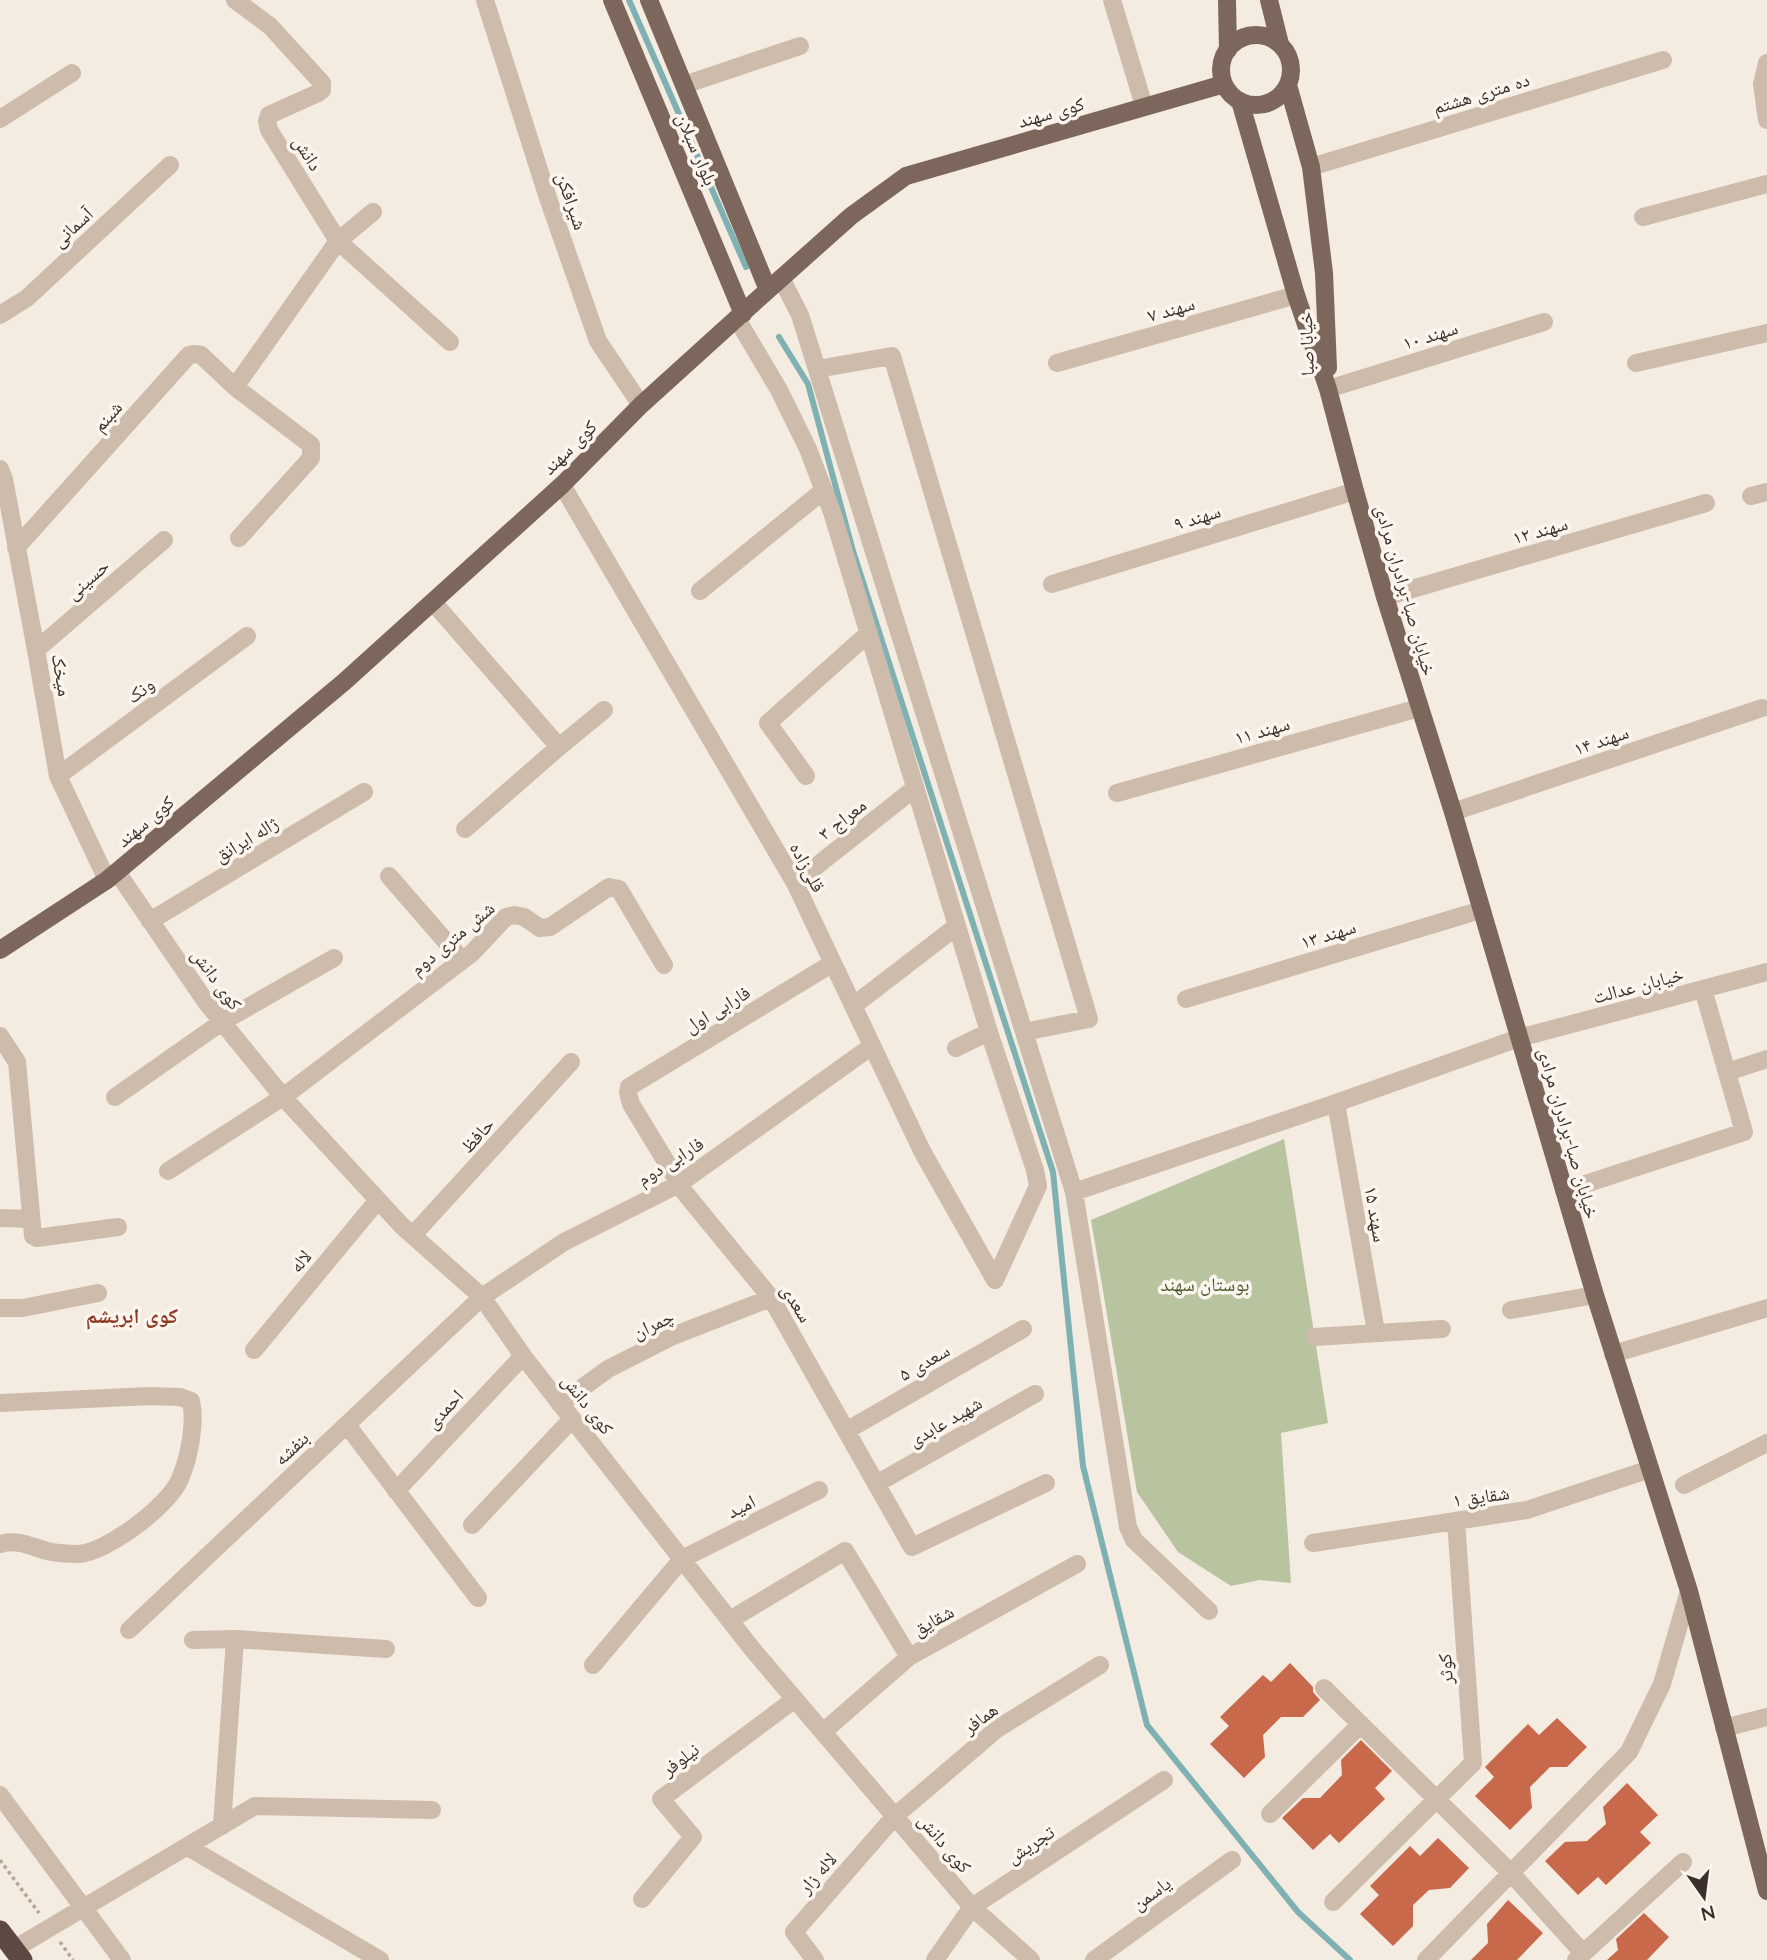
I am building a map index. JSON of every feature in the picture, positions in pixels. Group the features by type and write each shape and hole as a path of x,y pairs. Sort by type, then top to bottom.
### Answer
{"highway":[{"path":"0,1930 18,1955"}],"main road":[{"name":"بلوار سبلان","path":"612,0 740,316"},
{"name":"بلوار سبلان","path":"649,0 684,85 775,284"},
{"path":"1227,0 1227,50"},
{"path":"1269,0 1280,44 1290,63 1288,85 1273,101 1262,105 1251,105 1230,94 1221,73 1227,50 1246,37 1270,38 1280,44"},
{"name":"کوی سهند","path":"0,950 112,876 344,682 562,485 641,405 775,284 851,216 906,176 1224,84"},
{"name":"خیابا صبا","path":"1288,85 1311,167 1324,272 1328,388"},
{"name":"خیابا صبا","path":"1240,101 1296,295 1328,388"},
{"name":"خیابان صبا-برادران مرادی","path":"1328,388 1385,597 1453,812 1595,1296 1689,1591 1767,1891"}],"street":[{"name":"دانش","path":"235,0 270,26 322,83 322,90 318,93 269,115 267,121 269,130 338,241 450,342"},
{"name":"شیر‌افکن","path":"485,0 548,198 598,341 641,405"},
{"path":"1112,0 1144,106"},
{"path":"684,85 800,46"},
{"name":"ده متری هشتم","path":"1311,167 1663,60"},
{"path":"1767,63 1762,84 1767,120"},
{"path":"0,119 72,73"},
{"name":"آسمانی","path":"0,315 27,298 170,165"},
{"path":"1643,217 1767,184"},
{"path":"235,387 338,241 373,212"},
{"path":"775,284 800,315 1074,1192 1128,1527 1134,1540 1209,1611"},
{"name":"سهند ۷","path":"1057,363 1296,295"},
{"path":"740,316 808,449 824,490 989,1032 956,1048"},
{"name":"سهند ۱۰","path":"1328,388 1544,322"},
{"path":"1636,363 1767,333"},
{"name":"شبنم","path":"16,548 189,355 195,354 201,355 235,387 311,445 311,458 239,538"},
{"path":"817,369 892,356 1088,1019 1024,1032"},
{"name":"میخک","path":"0,469 37,650 58,776 112,876"},
{"name":"قلی‌زاده","path":"562,485 795,883 922,1151 995,1280 1038,1186 989,1032"},
{"path":"700,591 824,490"},
{"name":"سهند ۹","path":"1052,584 1355,491"},
{"name":"سهند ۱۲","path":"1385,597 1706,503"},
{"name":"حسینی","path":"37,650 164,540"},
{"path":"433,602 559,747"},
{"path":"806,776 768,723 869,633"},
{"name":"ونک","path":"58,776 247,636"},
{"name":"سهند ۱۱","path":"1117,793 1419,708"},
{"name":"سهند ۱۴","path":"1453,812 1762,708"},
{"path":"465,829 604,710"},
{"name":"معراج ۳","path":"795,883 915,788"},
{"name":"ژاله ایرانق","path":"150,921 364,792"},
{"name":"کوی دانش","path":"112,876 150,921 206,1002 283,1097 378,1200 482,1297 572,1419 795,1699 972,1907 1031,1960"},
{"path":"389,876 462,960"},
{"name":"شش متری دوم","path":"168,1171 283,1097 472,953 506,917 524,917 540,928 550,928 609,887 614,887 619,889 664,965"},
{"name":"سهند ۱۳","path":"1186,999 1481,910"},
{"path":"853,1006 957,926"},
{"path":"115,1097 222,1022 334,958"},
{"name":"فارابی اول","path":"628,1094 629,1087 833,963"},
{"name":"خیابان عدالت","path":"1074,1192 1520,1038 1767,972"},
{"path":"1564,1191 1744,1132 1703,989"},
{"path":"0,1036 17,1062 32,1232 37,1238 118,1227"},
{"name":"فارابی دوم","path":"482,1297 564,1242 679,1184 872,1046"},
{"path":"1727,1072 1767,1059"},
{"name":"حافظ","path":"413,1235 571,1062"},
{"name":"سعدی","path":"628,1094 631,1104 685,1194 771,1298 912,1547 1046,1483"},
{"name":"سهند ۱۵","path":"1336,1103 1376,1332"},
{"name":"لاله","path":"254,1350 378,1200"},
{"path":"0,1218 31,1219"},
{"path":"0,1308 23,1308 98,1293"},
{"path":"1511,1310 1595,1296"},
{"name":"بنفشه","path":"129,1630 482,1297"},
{"name":"چمران","path":"561,1404 608,1369 662,1342 771,1298"},
{"path":"1614,1354 1767,1308"},
{"name":"سعدی ۵","path":"846,1431 1023,1329"},
{"path":"1314,1337 1442,1329"},
{"name":"احمدی","path":"396,1491 523,1356"},
{"name":"شهید عابدی","path":"876,1484 1035,1394"},
{"path":"0,1403 180,1397 191,1401 193,1412 191,1439 179,1481 160,1505 125,1534 101,1547 80,1554 50,1552 20,1542 0,1544"},
{"path":"472,1525 572,1419"},
{"path":"347,1424 478,1598"},
{"path":"1684,1485 1767,1443"},
{"name":"شقایق ۱","path":"1313,1543 1527,1510 1650,1469"},
{"name":"امید","path":"682,1559 819,1490"},
{"name":"کوثر","path":"1436,1798 1473,1763 1456,1521"},
{"path":"730,1620 845,1551 909,1657"},
{"path":"593,1665 682,1559"},
{"name":"شقایق","path":"823,1732 909,1657 1077,1564"},
{"path":"1426,1960 1629,1752 1662,1684 1689,1591"},
{"path":"193,1640 235,1639 386,1648"},
{"path":"222,1826 235,1639"},
{"name":"همافر","path":"895,1816 997,1729 1100,1665"},
{"path":"1324,1688 1511,1873 1579,1956 1683,1862"},
{"name":"نیلوفر","path":"642,1899 693,1837 661,1799 795,1699"},
{"path":"1724,1728 1767,1717"},
{"path":"1270,1814 1361,1724"},
{"name":"تجریش","path":"935,1960 972,1907 1164,1780"},
{"path":"0,1795 122,1960"},
{"path":"1333,1902 1436,1798"},
{"path":"18,1955 50,1928 256,1806 432,1810"},
{"name":"لاله زار","path":"815,1960 794,1931 895,1816"},
{"path":"188,1847 380,1960"},
{"name":"یاسمن","path":"1094,1960 1232,1860"}],"path":[{"path":"0,1860 73,1960"}],"green space":[{"name":"بوستان سهند","path":"1284,1139 1328,1423 1281,1433 1291,1583 1260,1580 1231,1586 1178,1552 1137,1492 1091,1220"}],"building":[{"path":"1290,1663 1313,1687 1313,1692 1320,1700 1303,1717 1281,1717 1263,1735 1265,1757 1244,1778 1210,1744 1229,1726 1220,1717 1263,1675 1271,1682"},
{"path":"1557,1718 1587,1747 1567,1767 1550,1767 1530,1787 1532,1808 1510,1830 1475,1796 1494,1777 1485,1767 1528,1724 1539,1735"},
{"path":"1361,1740 1392,1771 1375,1788 1385,1799 1339,1843 1330,1834 1313,1850 1282,1818 1303,1798 1320,1798 1342,1775 1341,1760"},
{"path":"1627,1783 1658,1815 1640,1832 1651,1843 1606,1885 1598,1877 1578,1895 1545,1861 1565,1842 1587,1841 1606,1824 1603,1807"},
{"path":"1438,1838 1469,1868 1450,1888 1429,1890 1413,1905 1413,1926 1393,1946 1360,1914 1379,1895 1370,1886 1410,1846 1420,1856"},
{"path":"1508,1900 1543,1933 1517,1960 1471,1960 1488,1943 1487,1924"},
{"path":"1644,1913 1669,1937 1647,1960 1607,1960 1618,1950 1616,1939"}],"waterway":[{"path":"629,0 746,267"},
{"path":"779,337 808,384 853,551 1053,1172 1083,1466 1147,1725 1298,1912 1350,1960"}],"district":[{"name":"کوی ابریشم","path":"132,1316"}]}
